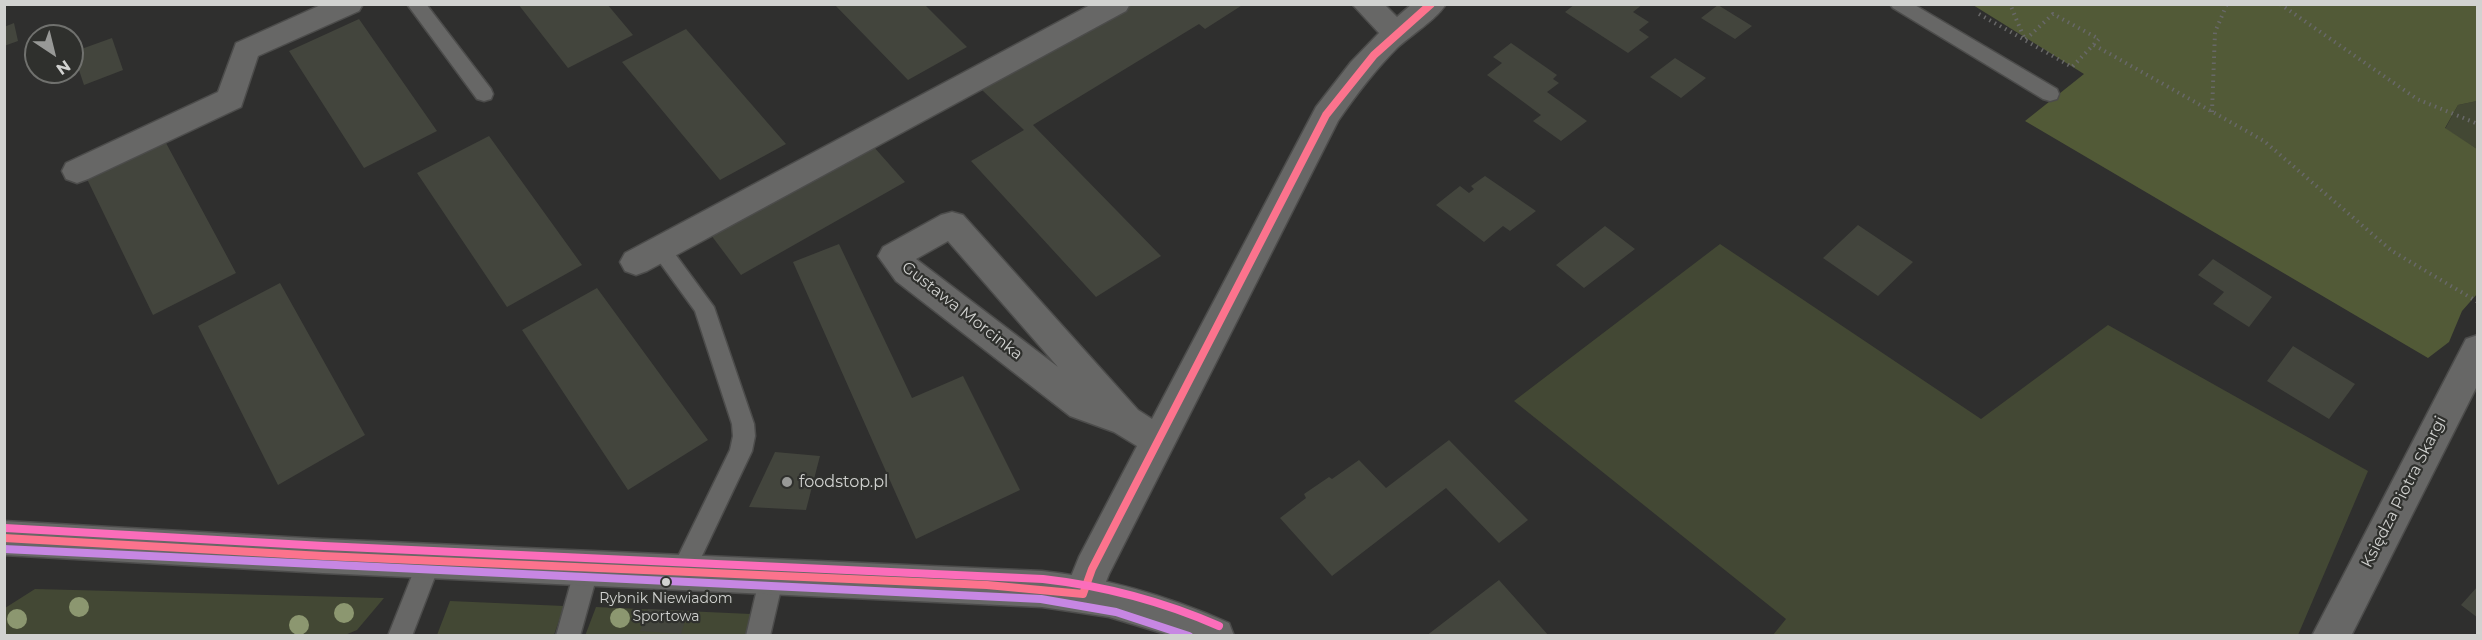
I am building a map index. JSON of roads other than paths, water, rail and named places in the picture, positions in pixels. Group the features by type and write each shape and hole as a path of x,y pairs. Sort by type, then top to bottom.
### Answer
{"street":[{"path":"77,171 231,99 246,50 349,4"},
{"path":"648,256 1116,4"},
{"path":"1366,4 1396,33"},
{"path":"1083,594 1092,569 1326,115 1361,69 1396,33 1432,4"},
{"name":"Gustawa Morcinka","path":"1126,421 952,224 894,256 907,272 1083,405 1126,421 1158,441"},
{"name":"Księdza Piotra Skargi","path":"2331,636 2478,349"},
{"path":"4,538 429,561 987,585 1113,598 1151,609 1215,636"}],"lane":[{"path":"416,4 484,94"},
{"path":"1899,4 2050,94"},
{"path":"648,256 704,307 743,423 744,436 741,451 682,573"},
{"path":"400,636 429,561"},
{"path":"568,636 587,568"},
{"path":"758,636 772,576"}],"place":[{"name":"foodstop.pl","path":"787,482"},
{"name":"Rybnik Niewiadom Sportowa","path":"666,582"}]}
